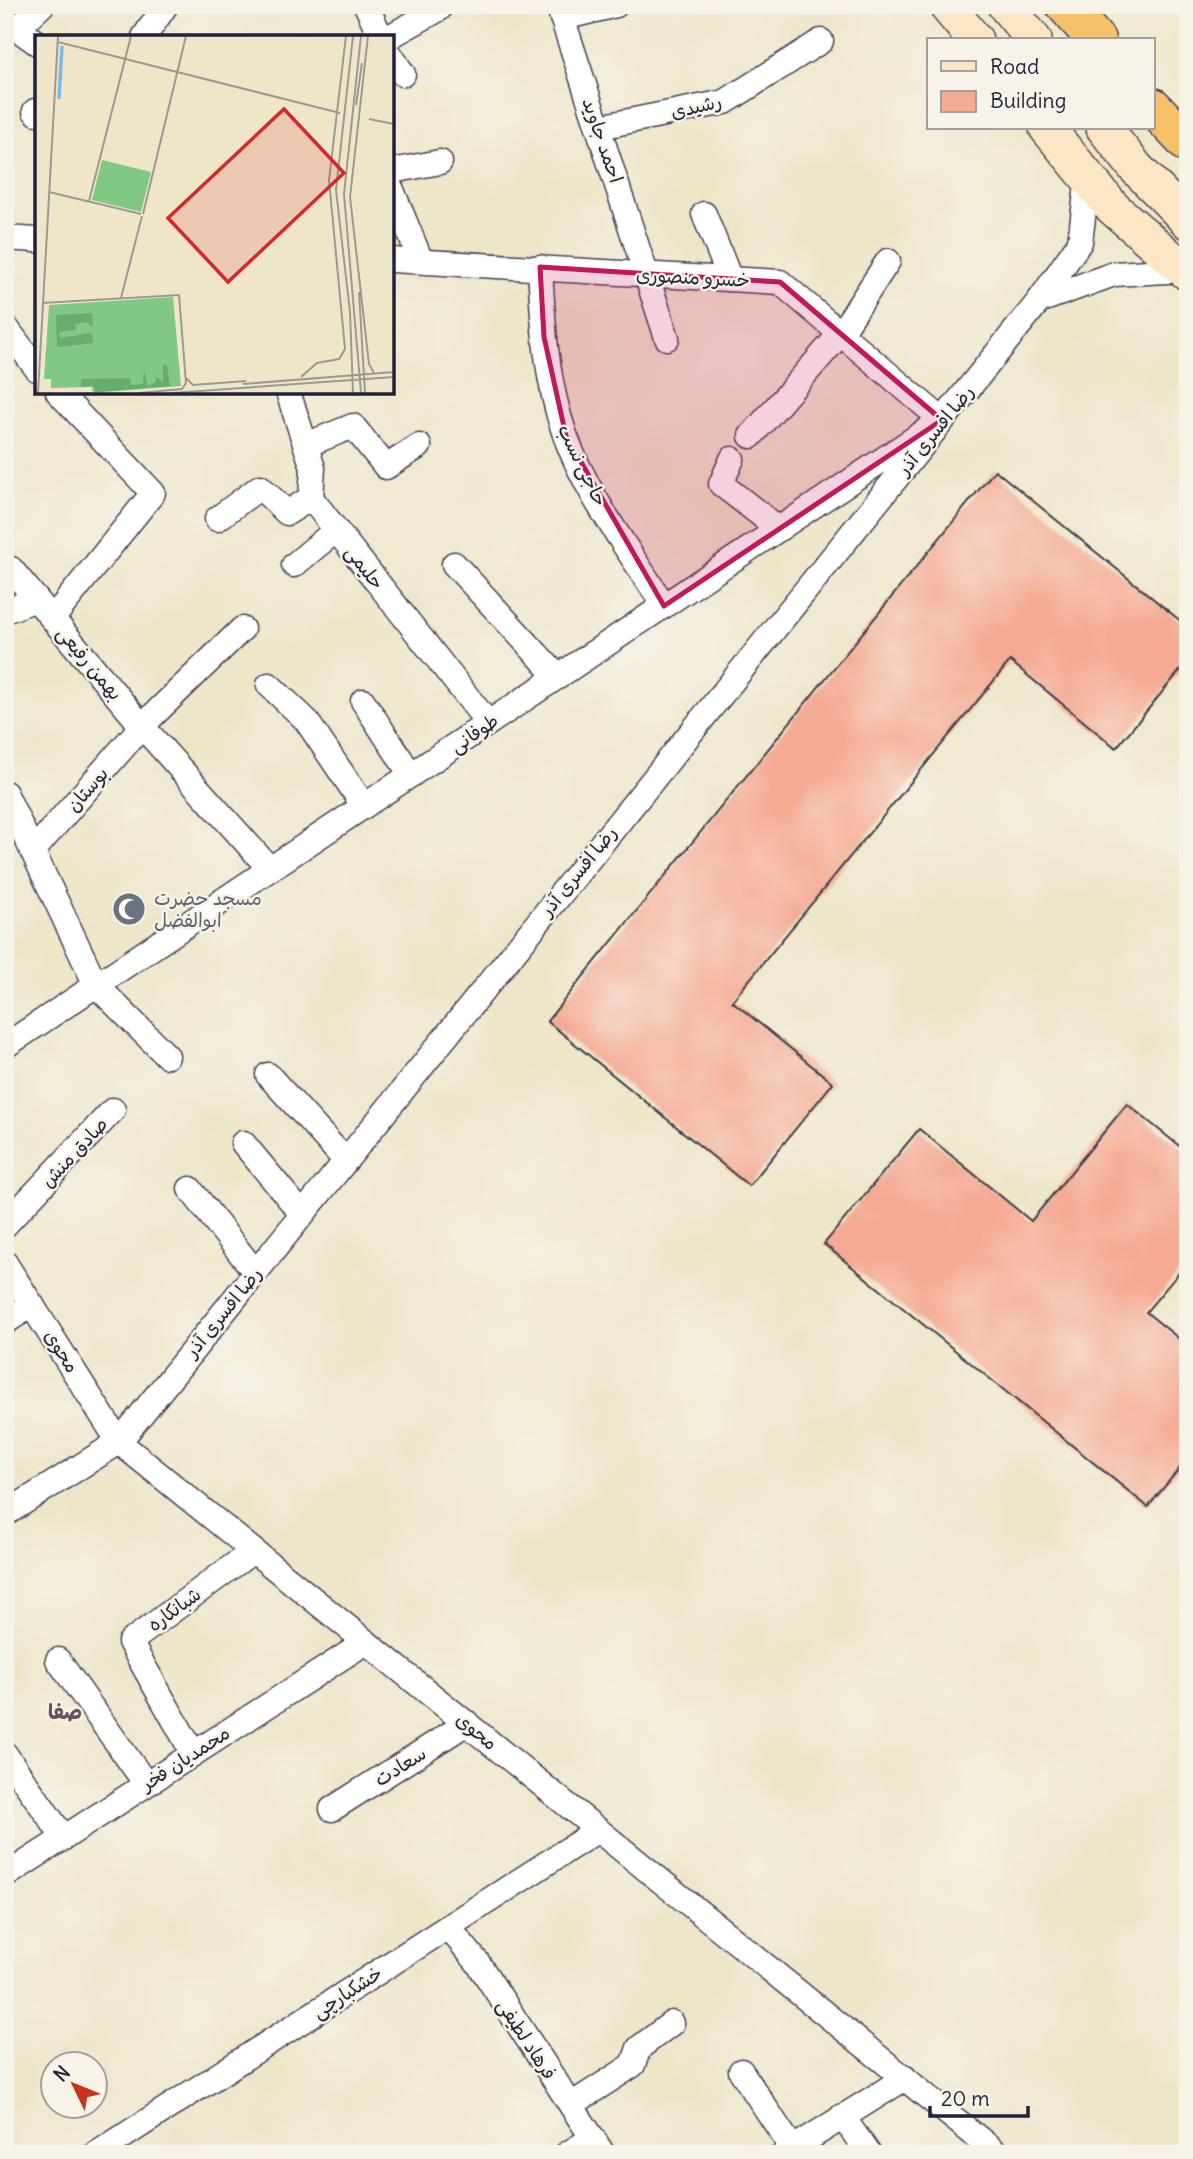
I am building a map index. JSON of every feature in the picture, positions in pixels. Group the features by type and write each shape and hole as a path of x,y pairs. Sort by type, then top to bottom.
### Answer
{"highway":[{"path":"1065,5 1094,38"},
{"path":"1154,108 1188,144"}],"main road":[{"path":"946,5 973,38"},
{"path":"1005,5 1032,38"},
{"path":"1049,130 1113,208 1186,272"},
{"path":"1106,130 1136,168 1188,221"}],"street":[{"path":"20,30 42,5"},
{"path":"146,35 166,5"},
{"path":"366,5 380,35"},
{"path":"560,12 616,5"},
{"path":"393,35 439,9"},
{"name":"احمد جاوید","path":"560,12 649,274 667,338"},
{"name":"رشیدی","path":"599,127 725,102 821,41"},
{"path":"394,171 440,162"},
{"name":"رضا افسری آذر","path":"5,1514 119,1442 1039,300 1080,242 1088,177"},
{"path":"394,195 421,261"},
{"path":"704,214 730,279"},
{"path":"5,238 35,240"},
{"name":"خسرو منصوری","path":"394,260 780,282 942,420"},
{"path":"751,436 841,333 888,261"},
{"name":"حاجی نسب","path":"540,267 544,337 551,387 566,436 588,484 664,606"},
{"path":"1039,300 1114,274 1186,272"},
{"path":"5,326 35,366"},
{"name":"بهمن رفیعی","path":"60,394 153,493 53,618 142,726 270,869"},
{"path":"217,519 260,487 287,513 311,498 313,467 289,394"},
{"name":"طوفانی","path":"5,1046 942,420"},
{"path":"306,445 353,426 386,467 419,446"},
{"path":"732,459 720,484 779,529"},
{"name":"حلیمی","path":"311,498 488,723"},
{"path":"294,565 336,530"},
{"path":"454,564 558,677"},
{"path":"11,569 53,618"},
{"path":"5,611 36,599"},
{"name":"بوستان","path":"33,852 142,726 242,629"},
{"path":"269,685 306,720 364,806"},
{"path":"363,701 411,775"},
{"path":"5,793 12,830 33,852 96,985 167,1056"},
{"path":"268,1075 345,1160"},
{"name":"صادق منش","path":"5,1225 113,1110"},
{"path":"243,1143 302,1214"},
{"path":"190,1189 255,1272"},
{"name":"محوی","path":"5,1263 119,1442 998,2154"},
{"path":"5,1322 32,1305"},
{"name":"شبانکاره","path":"193,1753 130,1642 253,1550"},
{"name":"محمدیان فخر","path":"5,1876 366,1642"},
{"path":"58,1660 146,1784"},
{"name":"سعادت","path":"332,1809 467,1723"},
{"path":"5,1754 64,1838"},
{"name":"خشکبارچی","path":"96,2154 598,1830"},
{"name":"فرهاد لطیفی","path":"448,1927 478,1964 598,2146"},
{"path":"571,2105 633,2065 639,2048 673,2023"},
{"path":"741,2071 788,2151 905,2078"},
{"path":"842,2116 869,2154"},
{"path":"567,2154 598,2146"}],"highlighted area":[{"path":"540,267 780,282 942,420 664,606 566,436 544,337"}],"building":[{"path":"995,470 1188,627 1188,661 1116,748 1010,661 732,1001 833,1083 749,1186 547,1021"},
{"path":"1127,1104 1188,1153 1188,1262 1146,1312 1188,1346 1188,1458 1148,1507 824,1244 919,1129 1031,1221"}],"place":[{"name":"مسجد حضرت ابوالفضل","path":"129,909"}],"district":[{"name":"صفا","path":"65,1712"}]}
